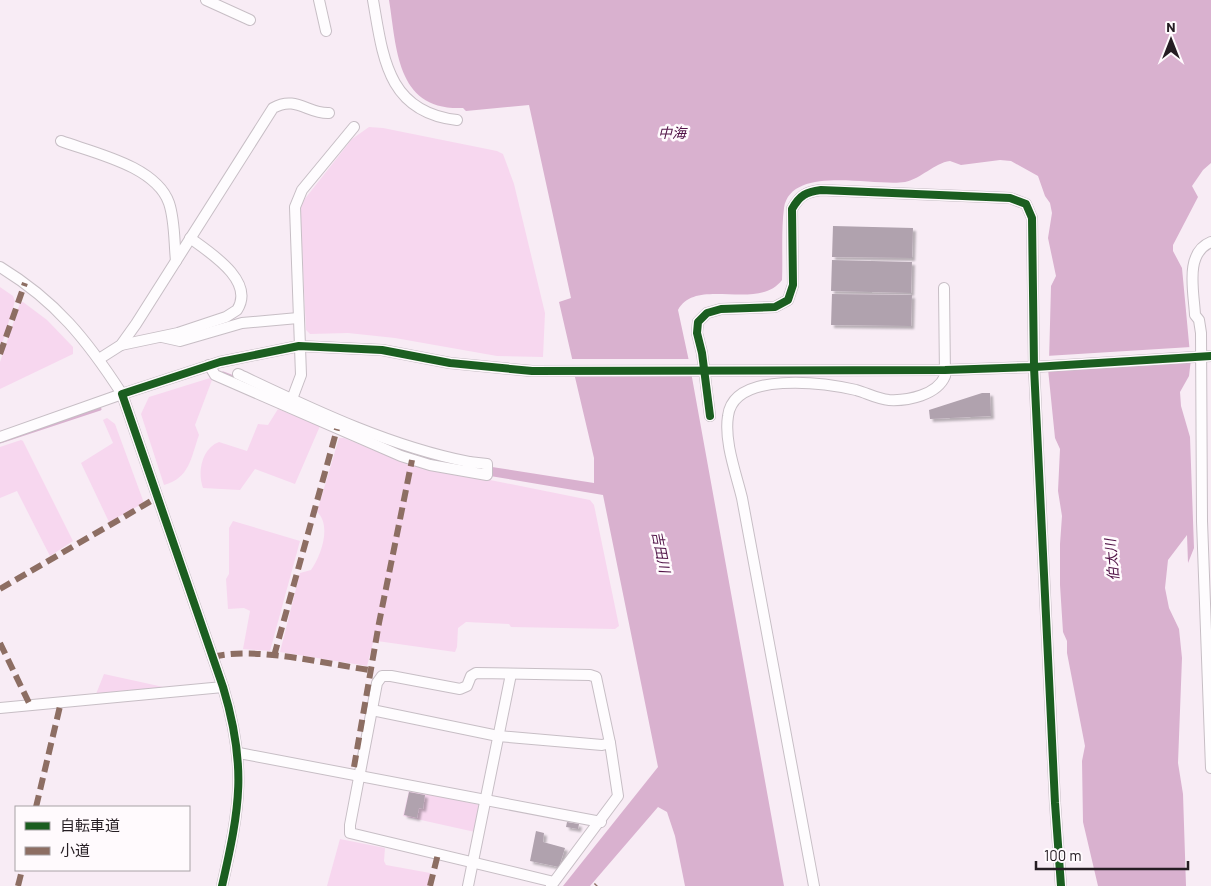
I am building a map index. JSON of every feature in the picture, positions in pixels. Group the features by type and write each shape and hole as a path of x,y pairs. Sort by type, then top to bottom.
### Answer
{"street":[{"path":"206,0 250,20"},
{"path":"319,0 326,31"},
{"path":"374,0 388,67 398,90 414,107 427,113 457,120"},
{"path":"100,360 121,345 273,108 286,104 295,104 303,105 318,112 329,113"},
{"path":"292,399 300,380 295,214 297,201 302,190 354,127"},
{"path":"61,141 138,170 156,182 169,203 176,261"},
{"path":"710,416 699,369 698,322 707,313 721,309 775,307 788,300 793,285 792,209 806,192 821,190 1010,198 1026,204 1032,218 1034,368 1055,803 1061,886"},
{"path":"121,345 161,337 226,317 240,306 240,288 233,275 216,257 190,238"},
{"path":"1211,242 1197,252 1193,264 1195,316 1206,356 1204,577 1211,768"},
{"path":"0,267 55,307 87,342 122,394 223,686 239,753 237,812 222,886"},
{"path":"814,886 742,498 728,435 728,414 734,401 757,386 778,383 830,386 857,391 886,400 896,400 932,391 943,381 945,370 944,288"},
{"path":"161,337 180,341 242,323 298,318"},
{"path":"0,437 210,365 268,350 299,346 382,350 450,363 532,371 699,369 945,370 1034,368 1206,356"},
{"path":"210,365 215,375 339,424"},
{"path":"238,374 292,399 411,460 468,467 487,475 487,468"},
{"path":"473,674 594,676 598,682 610,743 619,793 618,799 553,884 474,862 352,834 349,828 372,710 377,684 382,676 386,675 460,688 467,686 473,674"},
{"path":"468,886 510,674"},
{"path":"0,708 223,686"},
{"path":"372,710 498,736 602,745 610,743"},
{"path":"239,753 601,822"}],"shaded area":[{"path":"369,127 383,128 497,151 503,154 514,184 545,313 543,357 497,356 395,338 348,333 310,334 306,330 300,205 352,139"},
{"path":"0,287 13,296 15,301 3,341 0,344"},
{"path":"23,302 47,320 73,347 73,354 0,389 0,362 20,303"},
{"path":"210,378 212,380 195,425 199,435 188,466 173,482 164,485 141,414 149,397"},
{"path":"278,409 320,426 295,484 255,469 240,490 203,488 201,468 208,449 219,442 247,451 258,424 268,425"},
{"path":"107,418 115,424 144,503 109,522 81,463 113,443 103,420"},
{"path":"339,438 344,438 405,463 590,500 594,505 619,626 615,629 511,627 509,624 466,622 458,628 455,652 377,641 373,643 367,666 280,652 300,573 311,570 321,549 324,525 317,512"},
{"path":"21,440 73,541 50,556 17,491 0,498 0,447"},
{"path":"233,521 300,541 270,651 243,649 250,611 244,608 228,609 226,579 229,574 229,528"},
{"path":"104,674 168,688 96,694"},
{"path":"409,790 480,805 475,832 403,816"},
{"path":"340,839 385,848 384,861 386,865 430,873 429,886 327,886"}],"water":[{"name":"中海","path":"389,0 1211,0 1211,163 1203,170 1192,186 1198,197 1173,245 1173,251 1182,268 1190,354 1049,362 1051,286 1056,276 1048,238 1052,213 1050,203 1045,196 1038,176 1011,161 1000,160 961,165 950,161 944,162 917,178 905,182 836,180 802,186 790,194 784,208 783,217 782,280 771,289 758,293 698,295 687,300 678,310 690,366 574,367 559,302 571,298 529,105 466,111 463,108 441,106 424,99 412,88 404,74 398,56"},
{"name":"伯太川","path":"1191,359 1189,376 1180,392 1181,406 1190,437 1194,548 1188,563 1187,535 1168,560 1165,588 1169,608 1179,629 1182,658 1178,763 1183,794 1186,886 1098,886 1083,822 1082,761 1085,746 1067,653 1067,641 1063,632 1060,585 1062,516 1058,491 1060,449 1055,438 1048,369"},
{"name":"吉田川","path":"691,372 784,886 685,886 675,836 667,812 658,807 590,886 563,886 658,767 603,495 490,476 492,467 594,483 594,458 574,373"}],"pier":[{"path":"1191,347 1192,354 1046,363 1046,356"},
{"path":"570,359 691,359 692,366 572,368"}],"building":[{"path":"833,226 913,228 912,258 832,257"},
{"path":"832,260 912,262 911,293 831,291"},
{"path":"832,294 912,295 911,326 831,325"},
{"path":"982,393 990,393 991,416 930,419 929,410"},
{"path":"409,792 425,795 423,809 419,808 417,818 404,815"},
{"path":"567,822 579,824 578,829 566,827"},
{"path":"536,831 544,833 543,842 565,848 559,867 530,861"}],"waterway":[{"path":"223,373 236,378"},
{"path":"0,442 100,409"},
{"path":"381,442 410,454"},
{"path":"423,458 456,464"}],"marked path":[{"path":"0,354 25,283"},
{"path":"274,656 337,429"},
{"path":"354,767 379,623 412,460"},
{"path":"0,589 158,497"},
{"path":"0,643 30,705"},
{"path":"213,657 230,654 270,655 370,670"},
{"path":"36,806 61,702"},
{"path":"430,886 438,854"},
{"path":"18,886 22,871"}],"cycle path":[{"path":"710,416 702,353 697,333 698,322 707,313 721,309 775,307 788,300 793,285 792,209 804,195 821,190 1010,198 1026,204 1032,218 1034,367 1055,803 1061,886"},
{"path":"222,886 237,809 238,764 231,715 122,394 220,362 299,346 382,350 450,363 532,371 945,370 1034,367 1211,356"}]}
